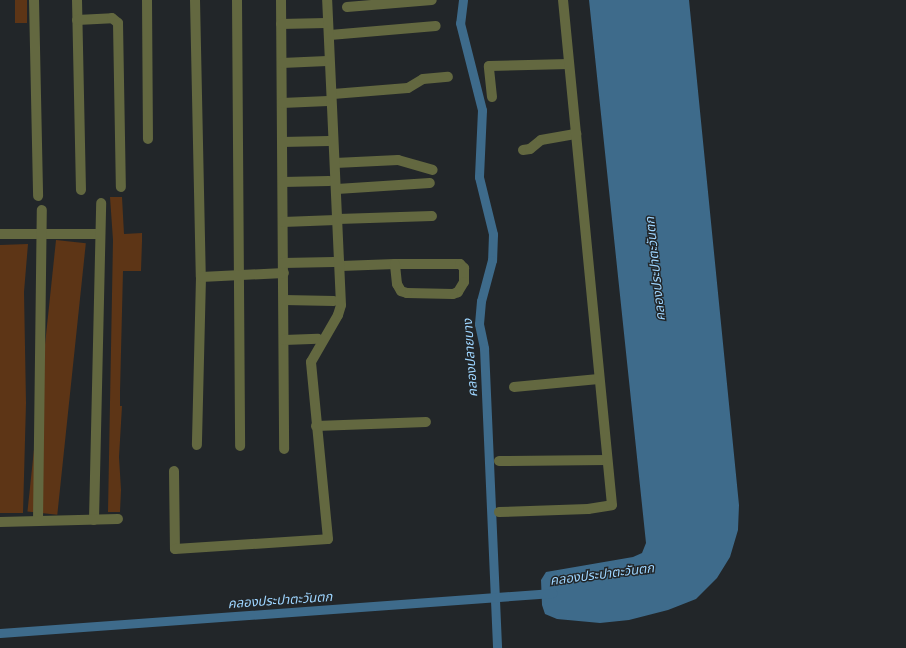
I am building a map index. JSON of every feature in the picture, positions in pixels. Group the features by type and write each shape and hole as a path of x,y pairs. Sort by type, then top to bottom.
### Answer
{"street":[{"path":"34,0 38,196"},
{"path":"77,0 81,190"},
{"path":"147,0 148,139"},
{"path":"195,0 201,276 197,445"},
{"path":"237,0 241,274 240,446"},
{"path":"281,0 284,263 284,449"},
{"path":"174,471 175,549 328,539 310,362 340,310 337,189 330,98 330,35 327,0"},
{"path":"347,7 393,1 432,0"},
{"path":"499,512 588,509 612,505 563,0"},
{"path":"78,20 112,18 118,23 121,187"},
{"path":"281,24 326,23"},
{"path":"330,35 436,26"},
{"path":"282,63 327,61"},
{"path":"492,97 489,66 569,64"},
{"path":"282,103 408,88 423,79 448,77"},
{"path":"523,150 530,149 541,140 576,134"},
{"path":"282,142 329,141"},
{"path":"335,163 398,160 433,170"},
{"path":"283,182 329,180"},
{"path":"337,189 430,183"},
{"path":"94,520 101,203"},
{"path":"38,521 42,210"},
{"path":"283,222 432,216"},
{"path":"0,234 100,234"},
{"path":"284,263 460,264 464,268 464,282 458,292 453,294 407,293 401,290 397,284 395,264"},
{"path":"201,276 284,273"},
{"path":"284,300 334,301"},
{"path":"284,340 318,339"},
{"path":"514,387 599,379"},
{"path":"316,426 426,422"},
{"path":"499,461 607,460"},
{"path":"0,522 118,520"}],"water":[{"path":"589,0 689,0 739,505 738,530 730,557 717,578 696,599 668,610 629,620 600,623 557,619 545,614 542,605 541,580 546,572 633,557 642,553 646,543"}],"building":[{"path":"15,0 27,0 27,23 15,23"},
{"path":"110,197 122,197 124,234 142,233 141,271 123,271 120,392 120,406 122,406 119,457 121,490 120,512 108,512 113,240"},
{"path":"56,240 86,243 57,515 27,512"},
{"path":"28,244 24,292 26,403 23,513 0,513 0,245"}],"waterway":[{"name":"คลองปลายบาง","path":"463,0 460,23 482,110 479,177 493,234 492,260 481,301 479,324 484,348 497,648"},
{"name":"คลองประปาตะวันตก","path":"0,633 553,593"}]}
